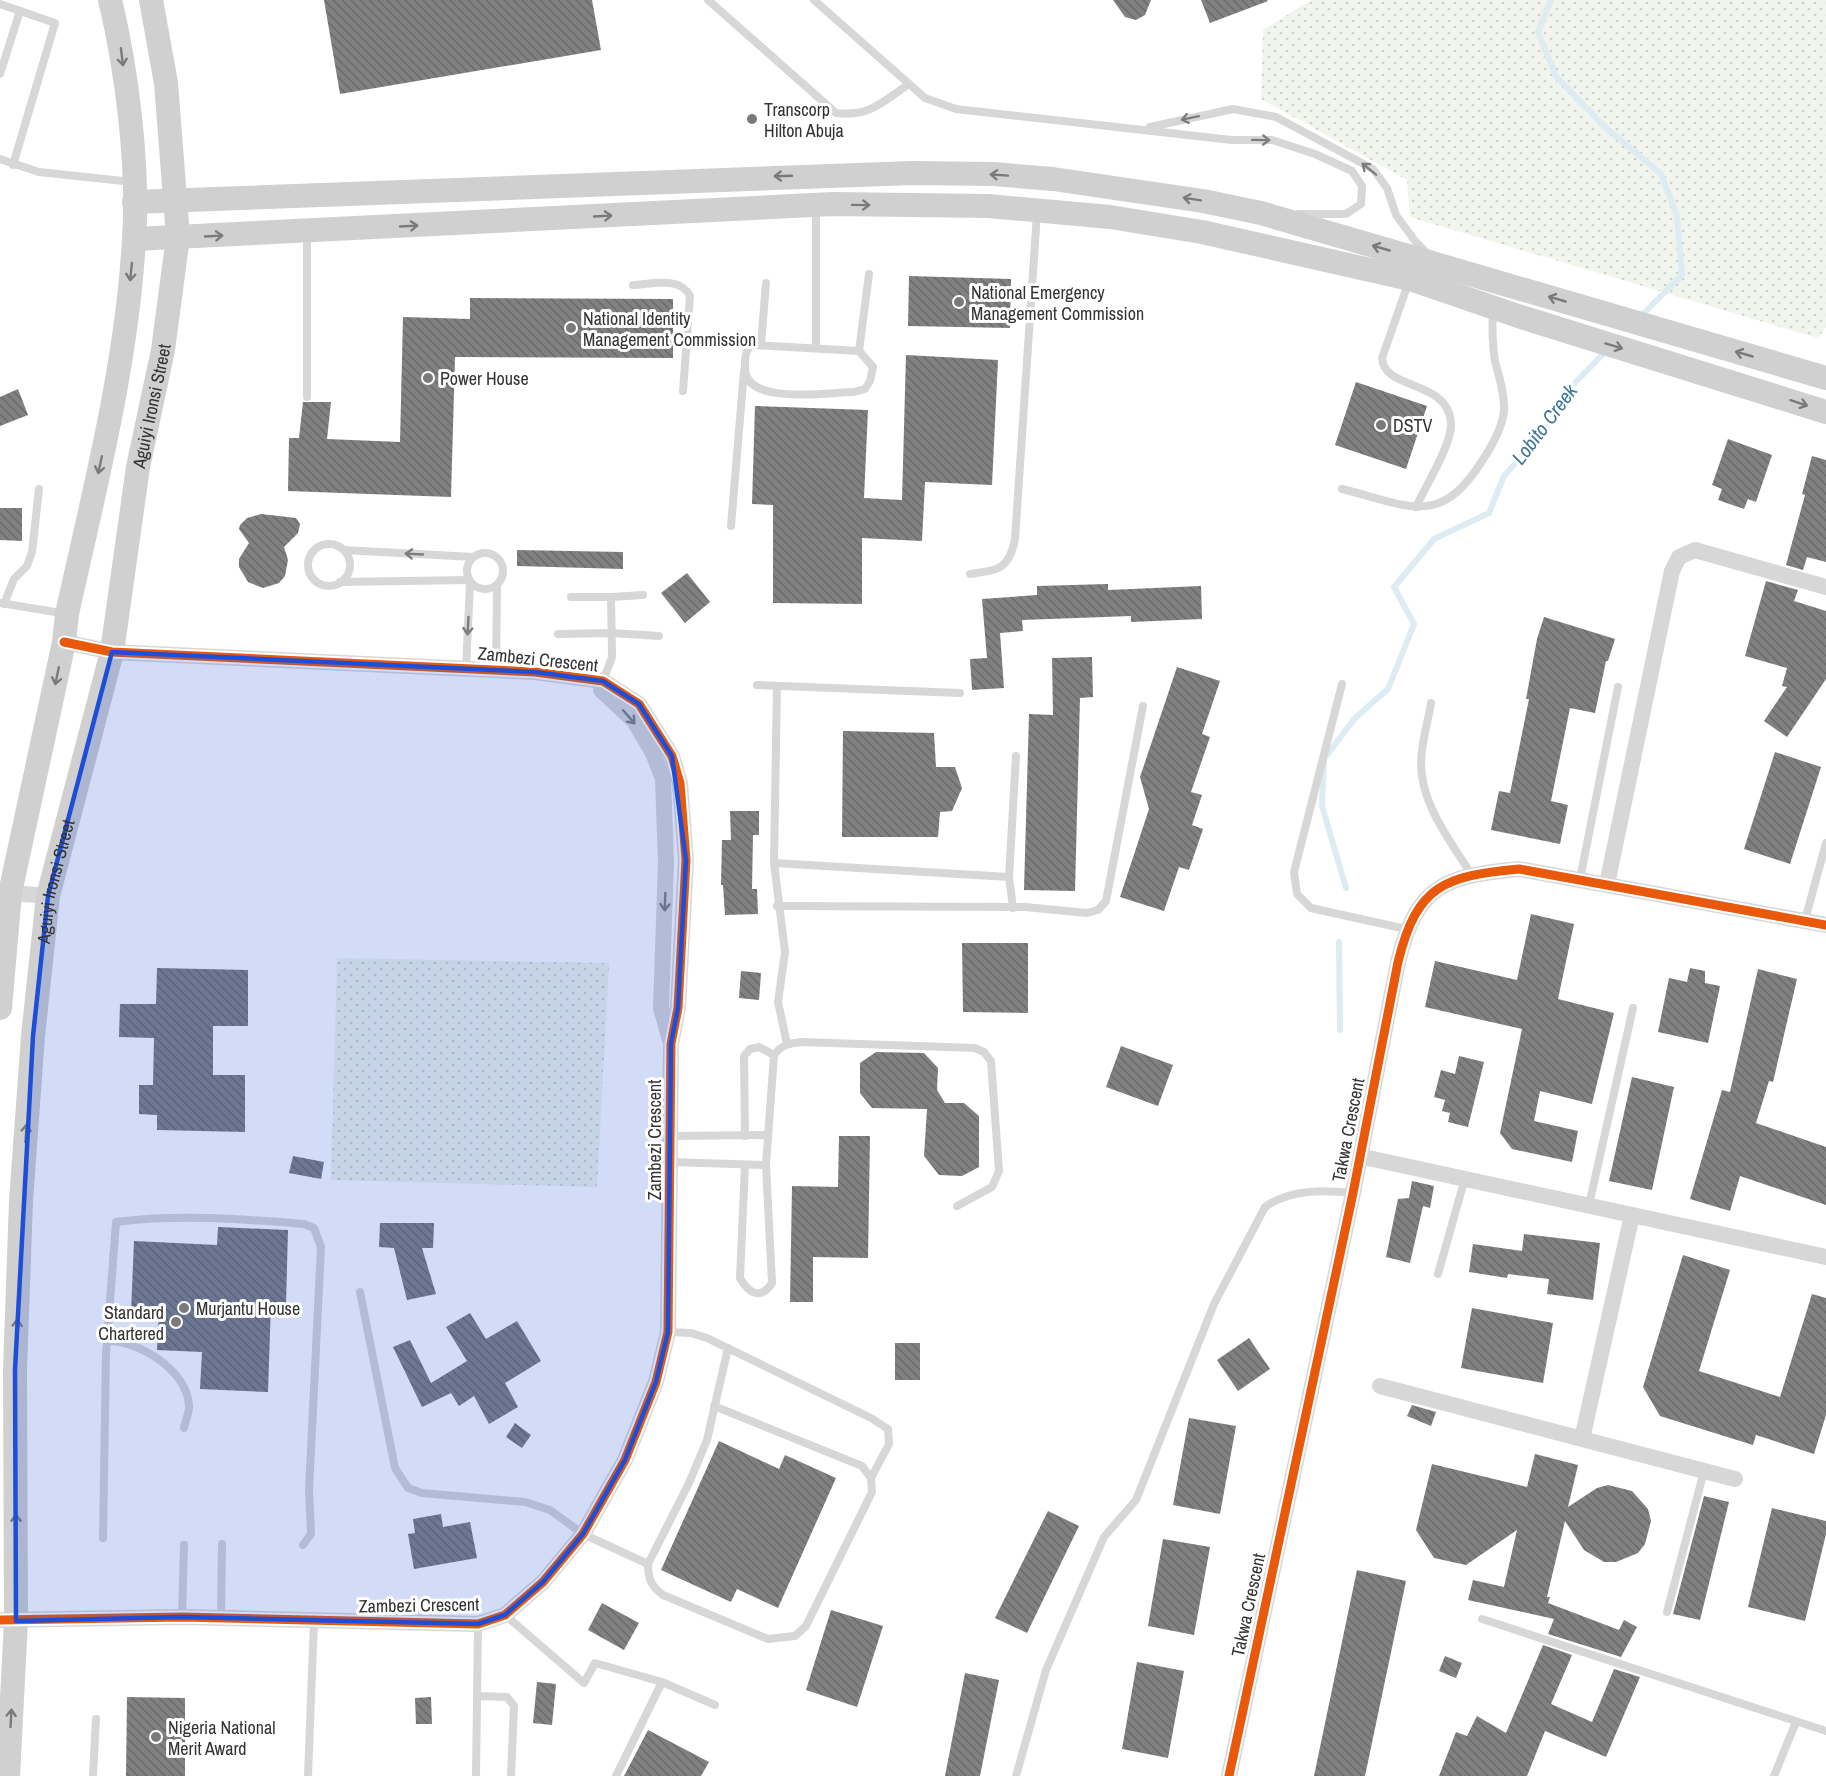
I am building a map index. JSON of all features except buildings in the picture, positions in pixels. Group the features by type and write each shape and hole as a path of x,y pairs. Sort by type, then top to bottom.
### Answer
{"main road":[{"path":"0,1008 5,893 64,642 67,614 123,345 135,238 129,113 118,34 110,0"},
{"name":"Aguiyi Ironsi Street","path":"8,1776 8,1620 21,1201 33,1036 48,896 112,652 138,467 163,350 178,237 166,82 151,0"},
{"path":"134,192 176,201 912,173 993,174 1053,179 1203,201 1261,213 1826,378"},
{"path":"135,238 816,205 988,206 1037,209 1110,217 1203,232 1410,279 1518,316 1826,412"}],"street":[{"path":"1607,884 1672,571 1679,557 1695,550 1826,587"},
{"name":"Zambezi Crescent","path":"64,642 112,652 496,670 585,678 603,681 639,704 672,756 680,783 686,860 678,1008 670,1044"},
{"name":"Zambezi Crescent","path":"8,1620 221,1617 478,1624 506,1615 543,1582 583,1534 642,1422 656,1382 668,1332 672,1136 670,1044 662,1008 666,862 663,779 653,753 634,721 615,700 585,678"},
{"name":"Takwa Crescent","path":"1229,1776 1353,1193 1406,929 1420,906 1445,884 1471,874 1519,869 1826,925"},
{"path":"5,893 48,896"},
{"path":"1359,1155 1826,1257"},
{"path":"1582,1439 1632,1215"},
{"path":"1380,1386 1735,1479"}],"lane":[{"path":"708,0 836,113 856,115 874,108 909,84"},
{"path":"814,0 925,98 956,109 1232,140 1272,140 1315,154 1352,171 1362,186 1361,204 1346,214 1261,213"},
{"path":"0,4 55,23 13,165"},
{"path":"0,74 20,11"},
{"path":"1140,129 1233,109 1276,117 1372,169 1387,188 1396,215 1402,224 1415,241 1440,265"},
{"path":"0,159 39,172 134,192"},
{"path":"816,205 816,347"},
{"path":"970,574 994,570 1006,564 1012,554 1015,539 1037,209"},
{"path":"307,231 307,397"},
{"path":"859,351 869,274"},
{"path":"1410,279 1382,358 1383,365 1388,374 1429,390 1446,405 1452,423 1447,442 1416,507"},
{"path":"633,285 678,283 686,287 690,296 683,392"},
{"path":"760,345 766,283"},
{"path":"1342,489 1416,507 1436,506 1455,495 1473,476 1500,429 1504,410 1491,336 1493,307"},
{"path":"731,526 744,371 746,351 751,345 859,351 873,367 870,381 865,389 854,392 772,394 753,386 744,371"},
{"path":"39,489 32,552 27,566 14,579 2,603 67,614"},
{"path":"340,582 349,571 348,556 338,546 323,544 317,547 308,559 309,573 313,579 326,586 340,582 469,581 483,590 497,586"},
{"path":"344,550 473,557 486,553 499,560 503,573 497,586 496,670"},
{"path":"466,669 469,581 466,570 473,557"},
{"path":"571,597 643,596"},
{"path":"603,681 612,657 612,597"},
{"path":"558,634 612,633 659,636"},
{"path":"1341,684 1294,872 1297,894 1311,908 1406,929"},
{"path":"757,685 960,693"},
{"path":"777,687 774,863 777,906 785,952 778,1002 787,1044"},
{"path":"1580,879 1618,687"},
{"path":"1431,703 1421,762 1423,787 1432,811 1471,874"},
{"path":"777,906 1013,908 1087,913 1098,910 1106,901 1143,706"},
{"path":"1013,908 1009,877 1016,756"},
{"path":"1805,920 1826,843"},
{"path":"774,863 1009,877"},
{"path":"1589,1205 1633,1008"},
{"path":"746,1165 740,1278 746,1288 752,1293 759,1294 767,1290 772,1283 766,1165 774,1055 787,1044 802,1042 975,1048 984,1052 991,1061 999,1171 992,1187 957,1206"},
{"path":"746,1136 744,1056 750,1048 759,1047 774,1055"},
{"path":"672,1136 767,1135"},
{"path":"671,1161 766,1165"},
{"path":"1438,1274 1465,1178"},
{"path":"1016,1776 1046,1670 1104,1537 1136,1500 1214,1304 1265,1207 1280,1196 1325,1190 1353,1193"},
{"path":"103,1538 107,1341 116,1222 159,1217 233,1219 304,1224 314,1228 321,1247 309,1490 312,1534 303,1545"},
{"path":"360,1292 395,1468 408,1488 422,1493 525,1502 550,1510 583,1534 648,1564"},
{"path":"668,1332 691,1333 728,1348 871,1418 888,1429 889,1444 872,1478 872,1492 806,1626 795,1636 768,1639 663,1595 653,1587 648,1577 648,1564 689,1483 706,1440 728,1348"},
{"path":"107,1341 119,1341 138,1348 157,1358 178,1376 189,1405 184,1428"},
{"path":"714,1406 862,1466 872,1478"},
{"path":"1667,1612 1704,1471"},
{"path":"221,1617 222,1544"},
{"path":"182,1617 184,1545"},
{"path":"506,1615 584,1683 595,1663 662,1682 715,1706"},
{"path":"1482,1619 1826,1731"},
{"path":"308,1776 314,1621"},
{"path":"476,1776 478,1624"},
{"path":"616,1776 662,1682"},
{"path":"477,1695 507,1697 514,1706 511,1776"},
{"path":"93,1776 96,1719"},
{"path":"1774,1776 1796,1722"}],"highlighted area":[{"path":"112,652 535,672 603,681 639,704 672,756 686,860 678,1008 671,1044 668,1332 656,1382 625,1460 583,1534 543,1582 505,1615 478,1624 182,1617 16,1621 15,1370 33,1036 48,896"}],"shaded area":[{"path":"1311,0 1826,0 1826,327 1818,338 1410,217 1407,180 1261,99 1263,30"},
{"path":"337,958 609,963 597,1187 331,1180"}],"waterway":[{"name":"Lobito Creek","path":"1551,0 1538,32 1556,76 1603,125 1661,174 1677,216 1682,275 1641,316"},
{"name":"Lobito Creek","path":"1346,888 1322,806 1324,759 1355,718 1388,689 1414,624 1394,587 1434,539 1489,513 1504,476 1541,435 1568,390 1608,349"},
{"name":"Lobito Creek","path":"1339,942 1340,1030"}],"cycle path":[{"path":"0,1620 182,1617 478,1624 505,1615 543,1582 583,1534 625,1460 656,1382 668,1332 671,1044 678,1008 686,860 680,783 672,756 639,704 603,681 535,672 112,652 64,642"},
{"path":"1229,1776 1353,1193 1398,962 1414,916 1438,889 1453,881 1519,869 1826,925"}],"place":[{"name":"Transcorp Hilton Abuja","path":"752,119"},
{"name":"National Emergency Management Commission","path":"959,302"},
{"name":"National Identity Management Commission","path":"571,328"},
{"name":"Power House","path":"428,378"},
{"name":"DSTV","path":"1381,425"},
{"name":"Murjantu House","path":"184,1308"},
{"name":"Standard Chartered","path":"176,1322"},
{"name":"Nigeria National Merit Award","path":"156,1737"}]}
